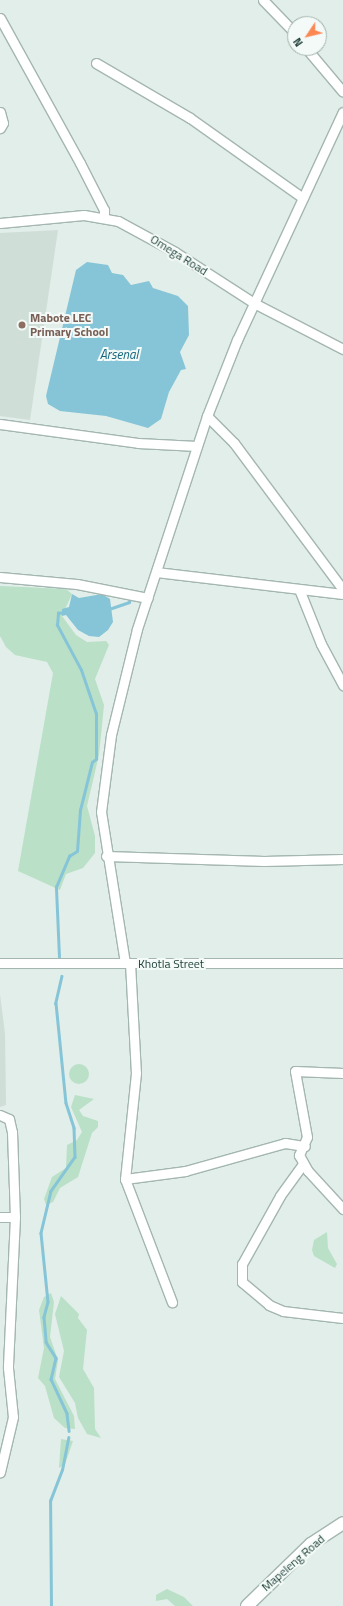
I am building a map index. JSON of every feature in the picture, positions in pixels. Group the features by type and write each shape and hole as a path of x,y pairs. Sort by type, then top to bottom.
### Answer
{"street":[{"path":"264,0 287,24"},
{"path":"0,18 80,163 104,210 104,217"},
{"path":"313,56 343,92"},
{"path":"96,63 190,118 303,198"},
{"path":"0,112 3,123 0,128"},
{"path":"172,1302 125,1179 136,1073 127,963 106,856 101,812 102,781 137,629 207,416 254,303 343,112"},
{"name":"Omega Road","path":"0,223 84,215 104,217 142,232 254,303 343,349"},
{"path":"207,416 234,443 343,590"},
{"path":"0,424 138,443 197,446"},
{"path":"156,572 343,594"},
{"path":"0,577 77,584 148,598"},
{"path":"299,589 321,644 343,685"},
{"path":"106,856 264,861 343,859"},
{"name":"Khotla Street","path":"0,963 343,963"},
{"path":"343,1073 295,1071 307,1137 305,1146 299,1155 303,1164 343,1210"},
{"path":"0,1115 9,1119 12,1132 15,1217 8,1368 13,1417 0,1472"},
{"path":"125,1179 185,1171 285,1143 305,1146"},
{"path":"303,1164 280,1196 242,1264 242,1282 269,1305 283,1310 343,1318"},
{"path":"0,1217 15,1217"},
{"name":"Mapeleng Road","path":"247,1606 312,1544 343,1523"}],"shaded area":[{"name":"Mabote LEC Primary School","path":"58,230 30,420 0,416 0,233"},
{"path":"0,994 5,1034 6,1105 0,1107"}],"green space":[{"path":"0,586 66,589 72,594 62,616 76,635 87,642 106,641 109,645 95,679 104,705 99,755 87,806 95,836 95,853 83,868 66,874 60,890 18,871 53,673 47,662 15,655 6,647 0,636"},
{"path":"79,1064 86,1067 89,1074 86,1081 79,1084 72,1081 69,1074 72,1067"},
{"path":"75,1095 94,1099 79,1110 83,1116 98,1121 98,1127 92,1133 78,1177 60,1188 53,1202 46,1205 44,1199 52,1177 66,1168 67,1145 77,1140 82,1132 71,1107"},
{"path":"327,1232 328,1248 337,1264 335,1268 314,1256 312,1250 314,1240"},
{"path":"51,1293 54,1302 50,1337 58,1360 55,1379 74,1416 75,1429 65,1428 54,1418 45,1386 38,1378 44,1348 39,1310 44,1297"},
{"path":"61,1296 79,1314 78,1318 87,1330 83,1369 94,1388 95,1429 101,1438 87,1434 78,1418 75,1403 59,1377 64,1351 55,1314"},
{"path":"61,1439 73,1441 65,1464 59,1468"},
{"path":"167,1589 184,1597 193,1606 175,1606 167,1599 156,1601 156,1595"}],"water":[{"name":"Arsenal","path":"87,262 108,265 112,273 123,275 131,285 149,281 153,288 178,296 188,306 189,335 180,352 186,369 181,370 169,392 161,419 148,428 106,416 60,411 48,404 46,396 76,270"},
{"path":"72,594 79,598 102,594 110,599 113,622 108,630 99,637 89,636 78,630 66,615 62,616 62,609 69,607"}],"waterway":[{"path":"109,609 129,602 131,597"},
{"path":"59,957 56,887 69,856 77,851 80,810 92,762 96,759 96,714 81,670 57,625 58,613 64,612"},
{"path":"62,976 56,1003 66,1103 74,1128 75,1157 51,1191 41,1233 48,1302 44,1317 46,1342 56,1358 51,1379 67,1414 69,1431"},
{"path":"51,1606 50,1501 62,1470 68,1438"}],"place":[{"name":"Mabote LEC Primary School","path":"22,325"}]}
